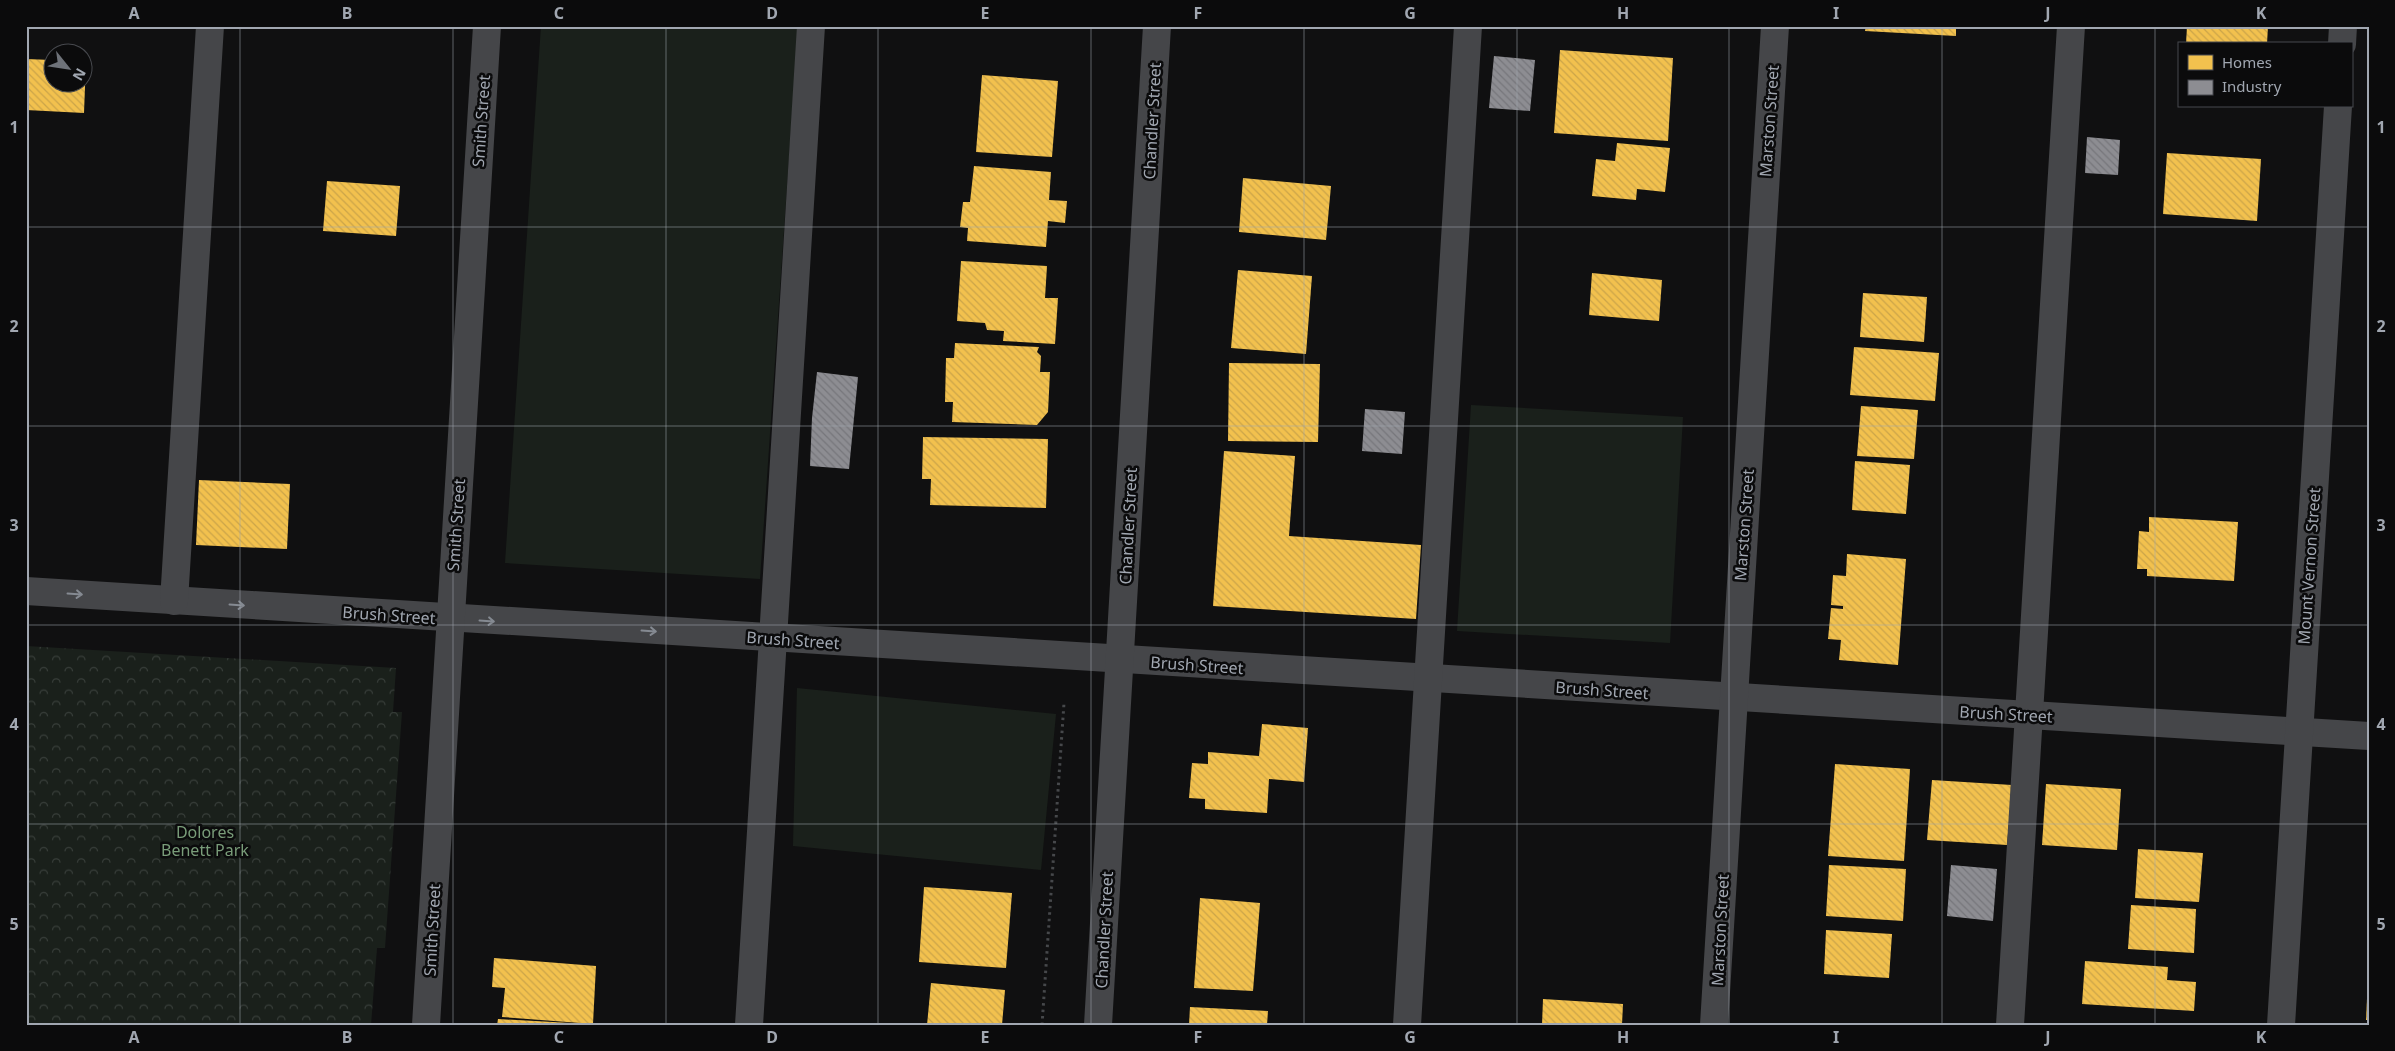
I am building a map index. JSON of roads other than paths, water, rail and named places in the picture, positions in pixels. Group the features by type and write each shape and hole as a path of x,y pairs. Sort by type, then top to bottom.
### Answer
{"street":[{"path":"174,600 210,26"},
{"name":"Smith Street","path":"426,1025 487,26"},
{"path":"750,1025 811,26"},
{"name":"Chandler Street","path":"1098,1025 1157,26"},
{"path":"1407,1025 1468,26"},
{"name":"Marston Street","path":"1714,1025 1775,26"},
{"path":"2010,1025 2071,26"},
{"path":"2342,42 2343,26"},
{"name":"Mount Vernon Street","path":"2281,1025 2338,108"},
{"name":"Brush Street","path":"26,591 774,639 2369,736"}],"park label":[{"name":"Dolores Benett Park","path":"205,841"}]}
